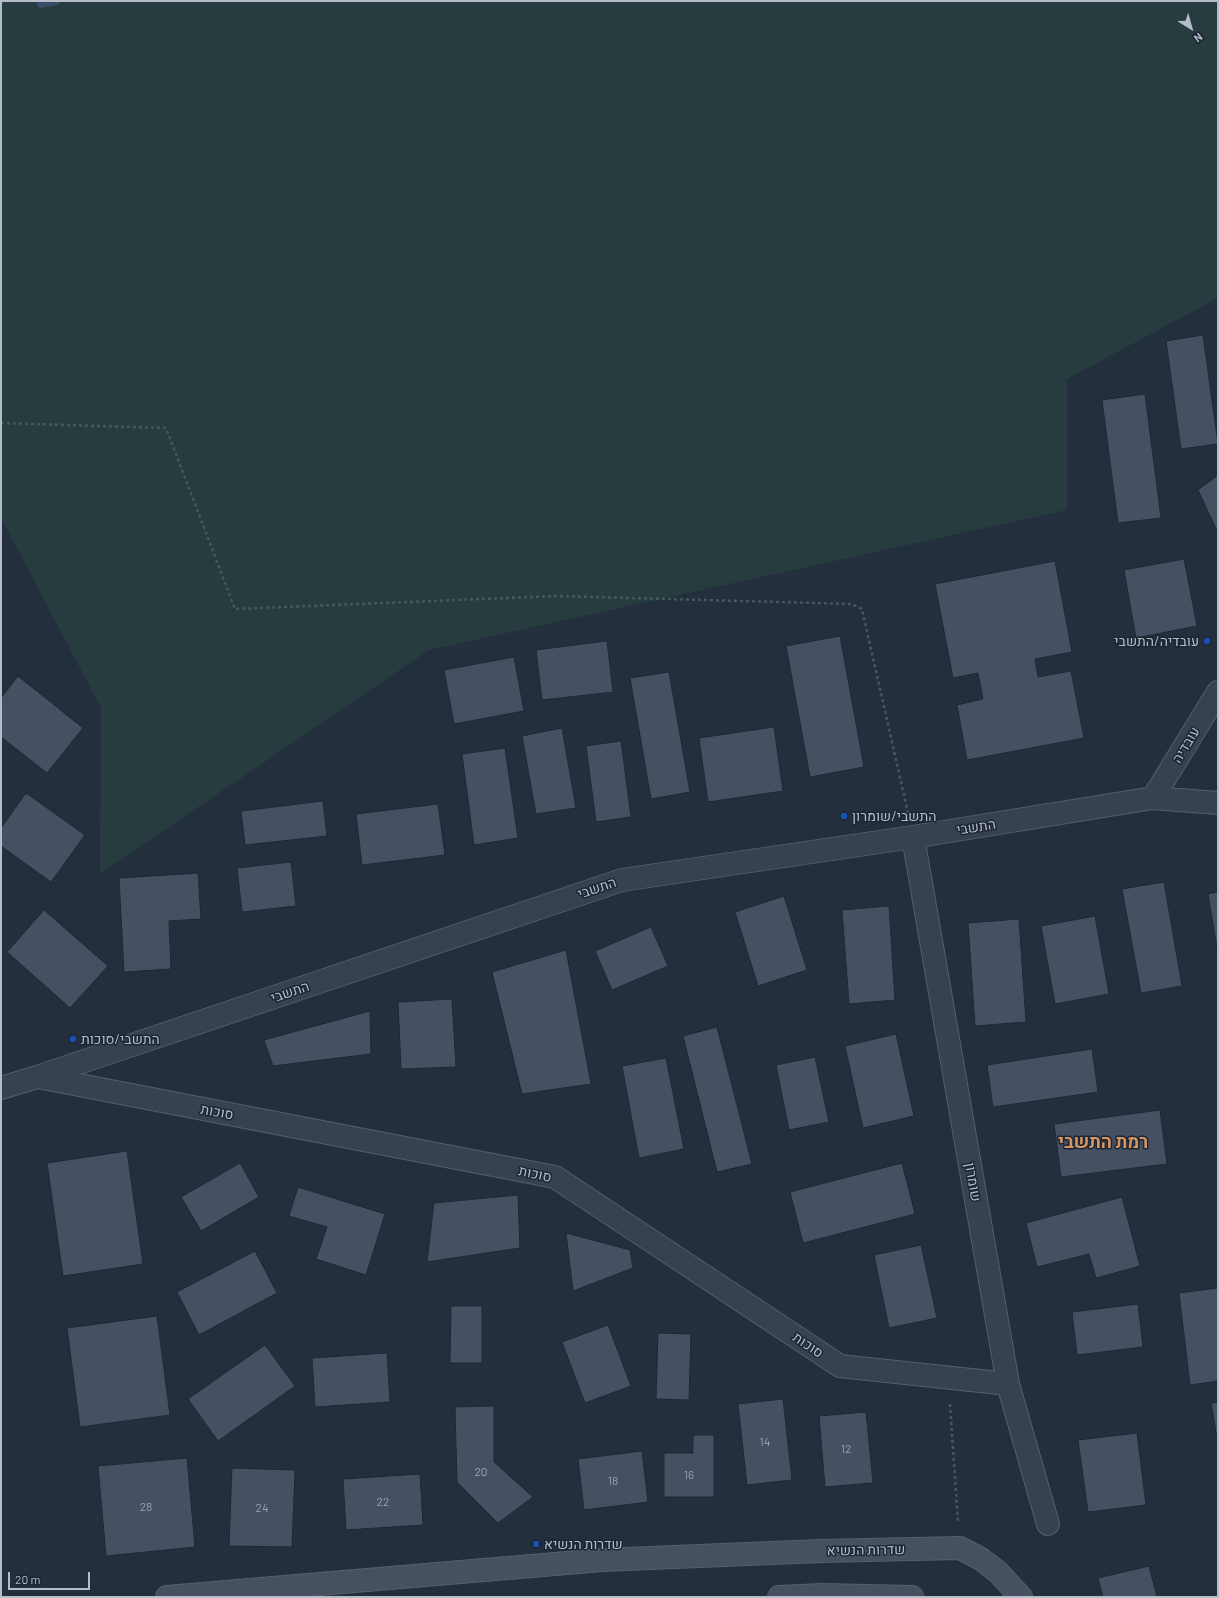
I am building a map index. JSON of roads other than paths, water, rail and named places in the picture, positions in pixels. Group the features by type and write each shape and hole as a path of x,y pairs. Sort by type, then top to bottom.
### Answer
{"street":[{"name":"עובדיה","path":"1154,798 1218,692"},
{"name":"התשבי","path":"1,1088 622,880 913,837 1154,798 1218,803"},
{"name":"שומרון","path":"913,837 1008,1384 1048,1524"},
{"name":"סוכות","path":"37,1077 555,1177 840,1366 1008,1384"},
{"name":"שדרות הנשיא","path":"167,1597 602,1560 821,1551 960,1548 981,1559 998,1572 1021,1597"},
{"path":"779,1597 822,1595 912,1597"}],"waterway":[{"path":"41,4 56,1"}],"place":[{"name":"עובדיה/התשבי","path":"1207,641"},
{"name":"התשבי/שומרון","path":"844,816"},
{"name":"התשבי/סוכות","path":"73,1039"},
{"name":"שדרות הנשיא","path":"536,1544"}],"district":[{"name":"רמת התשבי","path":"1103,1142"}]}
